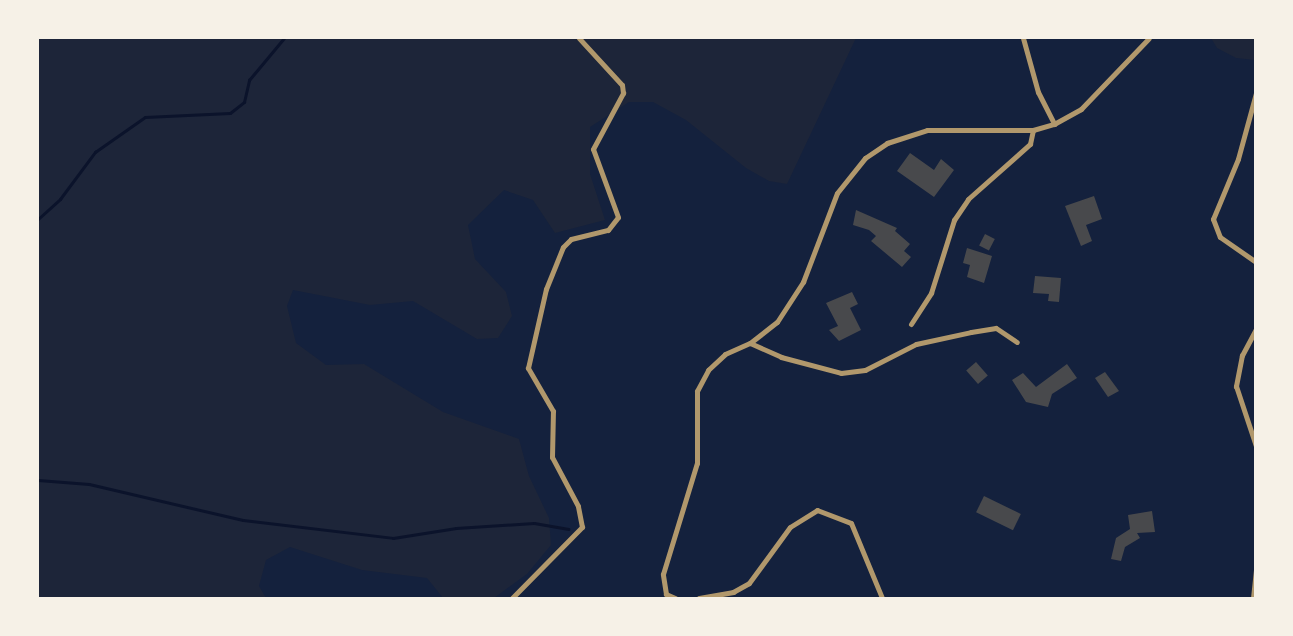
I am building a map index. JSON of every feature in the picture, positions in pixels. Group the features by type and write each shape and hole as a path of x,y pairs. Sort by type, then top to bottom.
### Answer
{"street":[{"path":"512,598 582,527 578,506 552,457 553,411 528,368 546,289 562,247 571,239 608,230 618,217 593,149 623,92 622,84 579,38"},
{"path":"1023,38 1038,92 1054,124"},
{"path":"675,598 666,594 663,574 697,463 697,390 708,370 725,354 750,343 777,322 803,282 824,217 865,158 887,143 927,130 1033,130 1054,124 1081,109 1149,38"},
{"path":"1256,93 1236,164 1213,219 1220,237 1256,262"},
{"path":"911,324 931,293 954,220 968,199 1030,144 1033,130"},
{"path":"750,343 781,357 841,373 865,370 916,344 971,332 996,328 1017,342"},
{"path":"1256,329 1242,356 1236,386 1256,446"},
{"path":"698,598 733,592 749,583 790,527 817,510 851,523 882,598"},
{"path":"1252,598 1256,569"}],"shaded area":[{"path":"38,38 856,38 787,184 769,181 746,168 686,120 653,102 629,102 590,127 590,174 605,220 555,233 533,200 504,190 468,225 475,259 506,292 512,316 498,338 477,339 413,301 370,305 293,290 287,306 296,343 326,365 364,364 443,412 519,439 529,476 549,518 551,545 527,574 494,598 443,598 427,578 362,570 290,547 266,560 259,586 266,598 38,598"},
{"path":"1211,38 1255,38 1255,60 1236,58 1217,48"}],"building":[{"path":"910,153 934,170 941,159 954,170 934,197 897,171"},
{"path":"1094,196 1102,219 1086,225 1092,241 1081,246 1065,206"},
{"path":"856,210 897,228 895,231 910,244 904,251 911,257 902,267 871,241 876,236 869,230 853,225"},
{"path":"985,234 995,239 989,251 979,246"},
{"path":"967,248 992,256 984,283 967,277 970,265 963,263"},
{"path":"1035,276 1061,278 1059,302 1048,301 1049,294 1033,293"},
{"path":"852,292 858,304 850,308 861,330 839,341 829,330 838,326 826,303"},
{"path":"976,362 988,376 978,384 966,371"},
{"path":"1067,364 1077,378 1052,394 1048,407 1026,402 1012,380 1023,373 1036,387"},
{"path":"1105,372 1119,391 1108,397 1095,378"},
{"path":"984,496 1021,514 1013,530 976,512"},
{"path":"1152,511 1155,532 1137,533 1140,538 1125,547 1121,561 1111,559 1116,538 1130,529 1128,515"}],"waterway":[{"path":"38,219 60,199 95,152 145,117 230,113 244,102 249,80 284,38"},
{"path":"38,480 89,484 243,520 393,538 456,528 534,523 568,529"}]}
